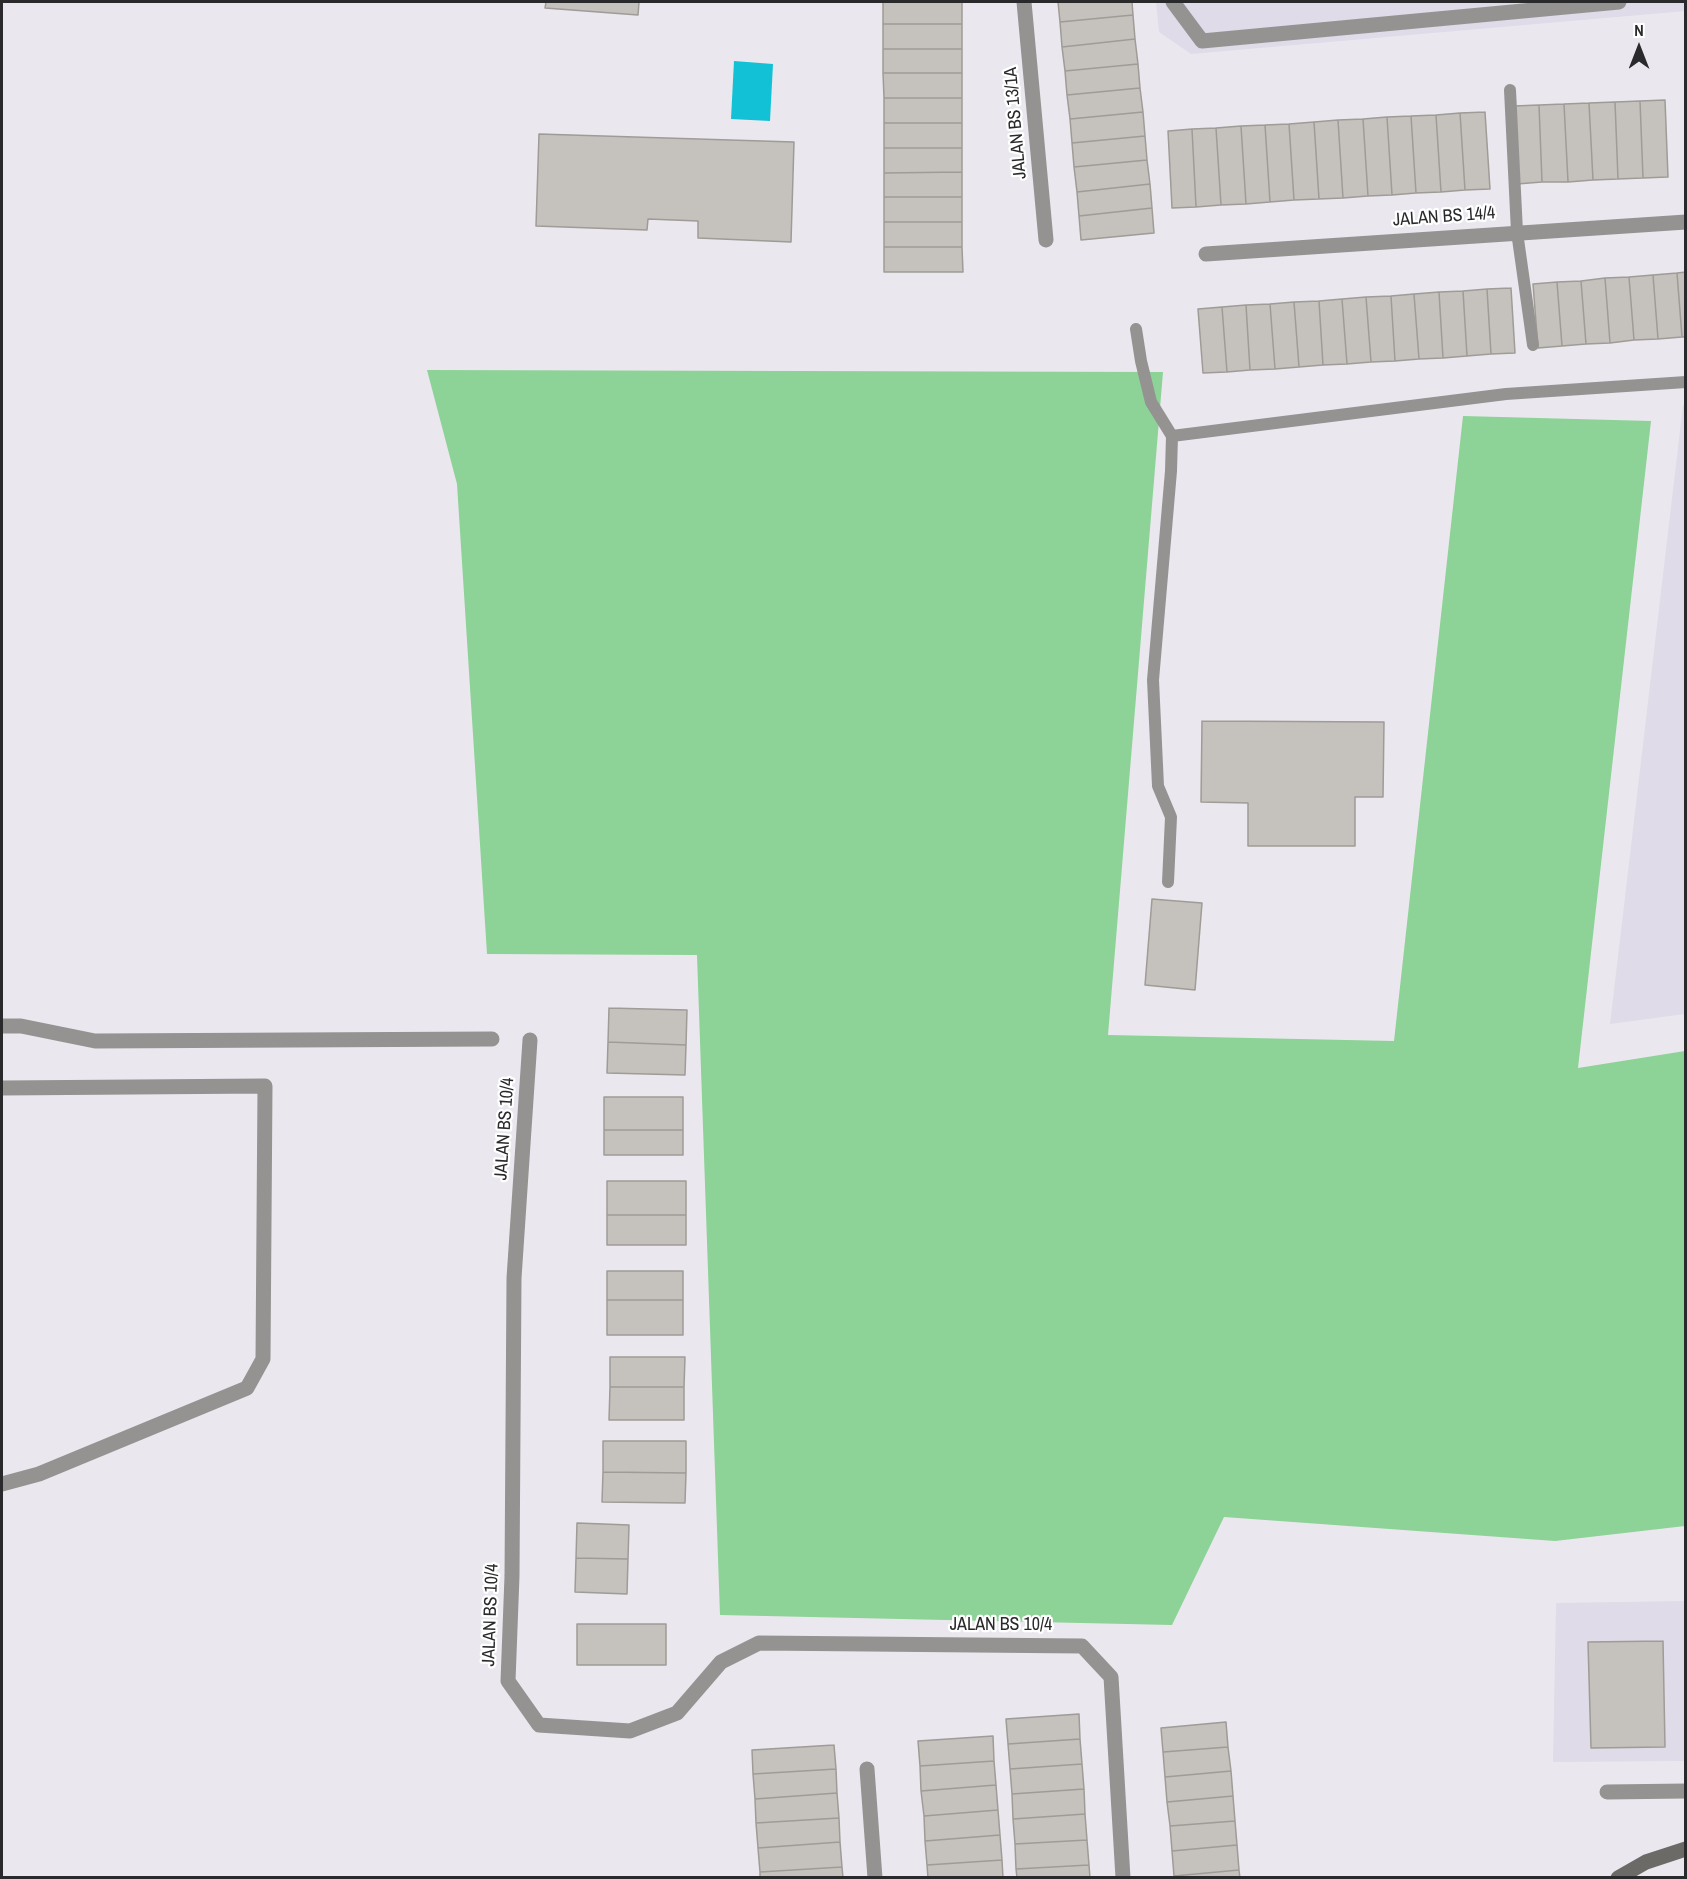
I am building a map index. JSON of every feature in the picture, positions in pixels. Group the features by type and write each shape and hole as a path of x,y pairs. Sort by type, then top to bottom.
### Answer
{"street":[{"name":"JALAN BS 13/1A","path":"1024,2 1046,240"},
{"path":"1173,2 1202,41 1619,2"},
{"name":"JALAN BS 14/4","path":"1206,254 1686,222"},
{"path":"2,1026 21,1026 95,1041 492,1039"},
{"name":"JALAN BS 10/4","path":"531,1040 514,1278 512,1576 508,1681 539,1725 630,1731 677,1713 721,1662 759,1643 1082,1646 1111,1677 1123,1878"},
{"path":"2,1088 265,1086 263,1359 247,1388 39,1474 2,1484"},
{"path":"867,1769 875,1878"},
{"path":"1607,1792 1686,1791"},
{"path":"1618,1878 1646,1862 1686,1849"}],"lane":[{"path":"1510,90 1517,232 1533,345"},
{"path":"1136,329 1151,402 1172,436 1153,680 1158,786 1171,817 1168,882"},
{"path":"1172,436 1506,394 1686,382"}],"shaded area":[{"path":"1156,2 1685,2 1686,11 1191,54 1159,32"},
{"path":"1683,405 1685,405 1685,1014 1610,1024"},
{"path":"1685,1601 1685,1761 1553,1762 1556,1603"}],"green space":[{"path":"427,370 1163,372 1108,1035 1394,1041 1463,416 1651,421 1578,1068 1685,1051 1685,1526 1555,1541 1224,1517 1172,1625 720,1615 697,955 487,954 457,484"}],"water":[{"path":"734,61 773,64 770,121 731,119"}],"building":[{"path":"546,2 639,2 638,15 545,8"},
{"path":"883,2 962,2 962,24 883,24"},
{"path":"1058,2 1132,2 1133,15 1060,22"},
{"path":"1133,15 1135,39 1062,47 1060,22"},
{"path":"883,24 962,24 962,49 883,49"},
{"path":"1135,39 1138,64 1065,71 1062,47"},
{"path":"883,49 962,49 962,73 883,73"},
{"path":"1138,64 1140,88 1067,95 1065,71"},
{"path":"883,73 962,73 962,98 884,98"},
{"path":"1140,88 1143,112 1070,119 1067,95"},
{"path":"884,98 962,98 962,123 884,123"},
{"path":"1665,100 1668,177 1643,178 1640,101"},
{"path":"1640,101 1643,178 1618,179 1615,102"},
{"path":"1615,102 1618,179 1593,180 1589,103"},
{"path":"1589,103 1593,180 1568,182 1564,104"},
{"path":"1564,104 1568,182 1542,182 1539,105"},
{"path":"1539,105 1542,182 1517,184 1514,106"},
{"path":"1143,112 1145,136 1072,143 1070,119"},
{"path":"1485,112 1490,189 1465,190 1460,113"},
{"path":"1460,113 1465,190 1441,192 1436,115"},
{"path":"1436,115 1441,192 1416,193 1411,116"},
{"path":"1411,116 1416,193 1392,195 1387,117"},
{"path":"1387,117 1392,195 1368,196 1363,119"},
{"path":"1363,119 1368,196 1343,198 1338,120"},
{"path":"1338,120 1343,198 1319,199 1314,122"},
{"path":"1314,122 1319,199 1294,200 1289,124"},
{"path":"884,123 962,123 962,148 884,148"},
{"path":"1289,124 1294,200 1270,202 1265,125"},
{"path":"1265,125 1270,202 1246,204 1241,126"},
{"path":"1241,126 1246,204 1221,205 1216,128"},
{"path":"1216,128 1221,205 1196,207 1192,129"},
{"path":"1192,129 1196,207 1172,208 1168,131"},
{"path":"539,134 794,142 791,242 698,238 698,221 648,219 647,230 536,226"},
{"path":"1145,136 1147,160 1074,167 1072,143"},
{"path":"884,148 962,148 962,172 884,173"},
{"path":"1147,160 1150,184 1077,192 1074,167"},
{"path":"962,172 962,197 884,197 884,173"},
{"path":"1150,184 1152,208 1079,216 1077,192"},
{"path":"884,197 962,197 962,222 884,222"},
{"path":"1152,208 1154,233 1081,240 1079,216"},
{"path":"884,222 962,222 962,247 884,247"},
{"path":"884,247 962,247 963,272 884,272"},
{"path":"1686,272 1686,337 1682,337 1677,273"},
{"path":"1677,273 1682,337 1658,339 1653,275"},
{"path":"1653,275 1658,339 1634,340 1629,277"},
{"path":"1629,277 1634,340 1610,343 1605,278"},
{"path":"1605,278 1610,343 1586,344 1581,281"},
{"path":"1581,281 1586,344 1562,346 1557,282"},
{"path":"1557,282 1562,346 1538,348 1533,284"},
{"path":"1511,288 1515,353 1491,354 1487,289"},
{"path":"1487,289 1491,354 1467,356 1463,291"},
{"path":"1463,291 1467,356 1443,358 1439,292"},
{"path":"1439,292 1443,358 1419,359 1414,294"},
{"path":"1414,294 1419,359 1395,361 1391,296"},
{"path":"1391,296 1395,361 1371,362 1366,297"},
{"path":"1366,297 1371,362 1347,364 1342,299"},
{"path":"1342,299 1347,364 1323,365 1319,301"},
{"path":"1319,301 1323,365 1299,367 1294,302"},
{"path":"1294,302 1299,367 1275,369 1270,304"},
{"path":"1270,304 1275,369 1250,370 1246,305"},
{"path":"1246,305 1250,370 1227,372 1222,307"},
{"path":"1222,307 1227,372 1203,373 1198,309"},
{"path":"1202,721 1384,722 1383,797 1355,797 1355,846 1248,846 1248,803 1201,802"},
{"path":"1152,899 1202,903 1195,990 1145,985"},
{"path":"609,1008 687,1010 686,1045 608,1042"},
{"path":"608,1042 686,1045 685,1075 607,1073"},
{"path":"604,1097 683,1097 683,1130 604,1130"},
{"path":"604,1130 683,1130 683,1155 604,1155"},
{"path":"607,1181 686,1181 686,1215 607,1215"},
{"path":"607,1215 686,1215 686,1245 607,1245"},
{"path":"607,1271 683,1271 683,1300 607,1300"},
{"path":"607,1300 683,1300 683,1335 607,1335"},
{"path":"610,1357 685,1357 684,1387 610,1387"},
{"path":"610,1387 684,1387 684,1420 609,1420"},
{"path":"603,1441 686,1441 686,1473 603,1472"},
{"path":"603,1472 686,1473 685,1503 602,1502"},
{"path":"577,1523 629,1525 628,1559 576,1558"},
{"path":"576,1558 628,1559 627,1594 575,1592"},
{"path":"577,1624 666,1624 666,1665 577,1665"},
{"path":"1663,1641 1665,1747 1591,1748 1588,1642"},
{"path":"1079,1714 1080,1739 1008,1744 1006,1719"},
{"path":"1226,1722 1228,1747 1163,1752 1161,1728"},
{"path":"993,1736 994,1761 920,1766 918,1741"},
{"path":"1080,1739 1082,1764 1010,1769 1008,1744"},
{"path":"834,1745 836,1769 753,1774 752,1750"},
{"path":"1228,1747 1231,1771 1165,1777 1163,1752"},
{"path":"994,1761 996,1785 921,1791 920,1766"},
{"path":"1082,1764 1084,1789 1012,1794 1010,1769"},
{"path":"836,1769 837,1793 755,1799 753,1774"},
{"path":"1231,1771 1233,1796 1167,1802 1165,1777"},
{"path":"996,1785 998,1810 924,1816 921,1791"},
{"path":"1084,1789 1085,1814 1013,1819 1012,1794"},
{"path":"837,1793 839,1818 756,1823 755,1799"},
{"path":"1233,1796 1235,1821 1170,1826 1167,1802"},
{"path":"998,1810 1000,1835 925,1841 924,1816"},
{"path":"1085,1814 1087,1840 1015,1844 1013,1819"},
{"path":"839,1818 840,1842 758,1848 756,1823"},
{"path":"1235,1821 1237,1845 1172,1851 1170,1826"},
{"path":"1000,1835 1002,1860 927,1865 925,1841"},
{"path":"1087,1840 1089,1865 1016,1869 1015,1844"},
{"path":"840,1842 842,1867 760,1872 758,1848"},
{"path":"1237,1845 1239,1870 1174,1876 1172,1851"},
{"path":"1002,1860 1003,1878 928,1878 927,1865"},
{"path":"1089,1865 1090,1878 1017,1878 1016,1869"},
{"path":"842,1867 843,1878 760,1878 760,1872"},
{"path":"1239,1870 1240,1878 1174,1878 1174,1876"}]}
